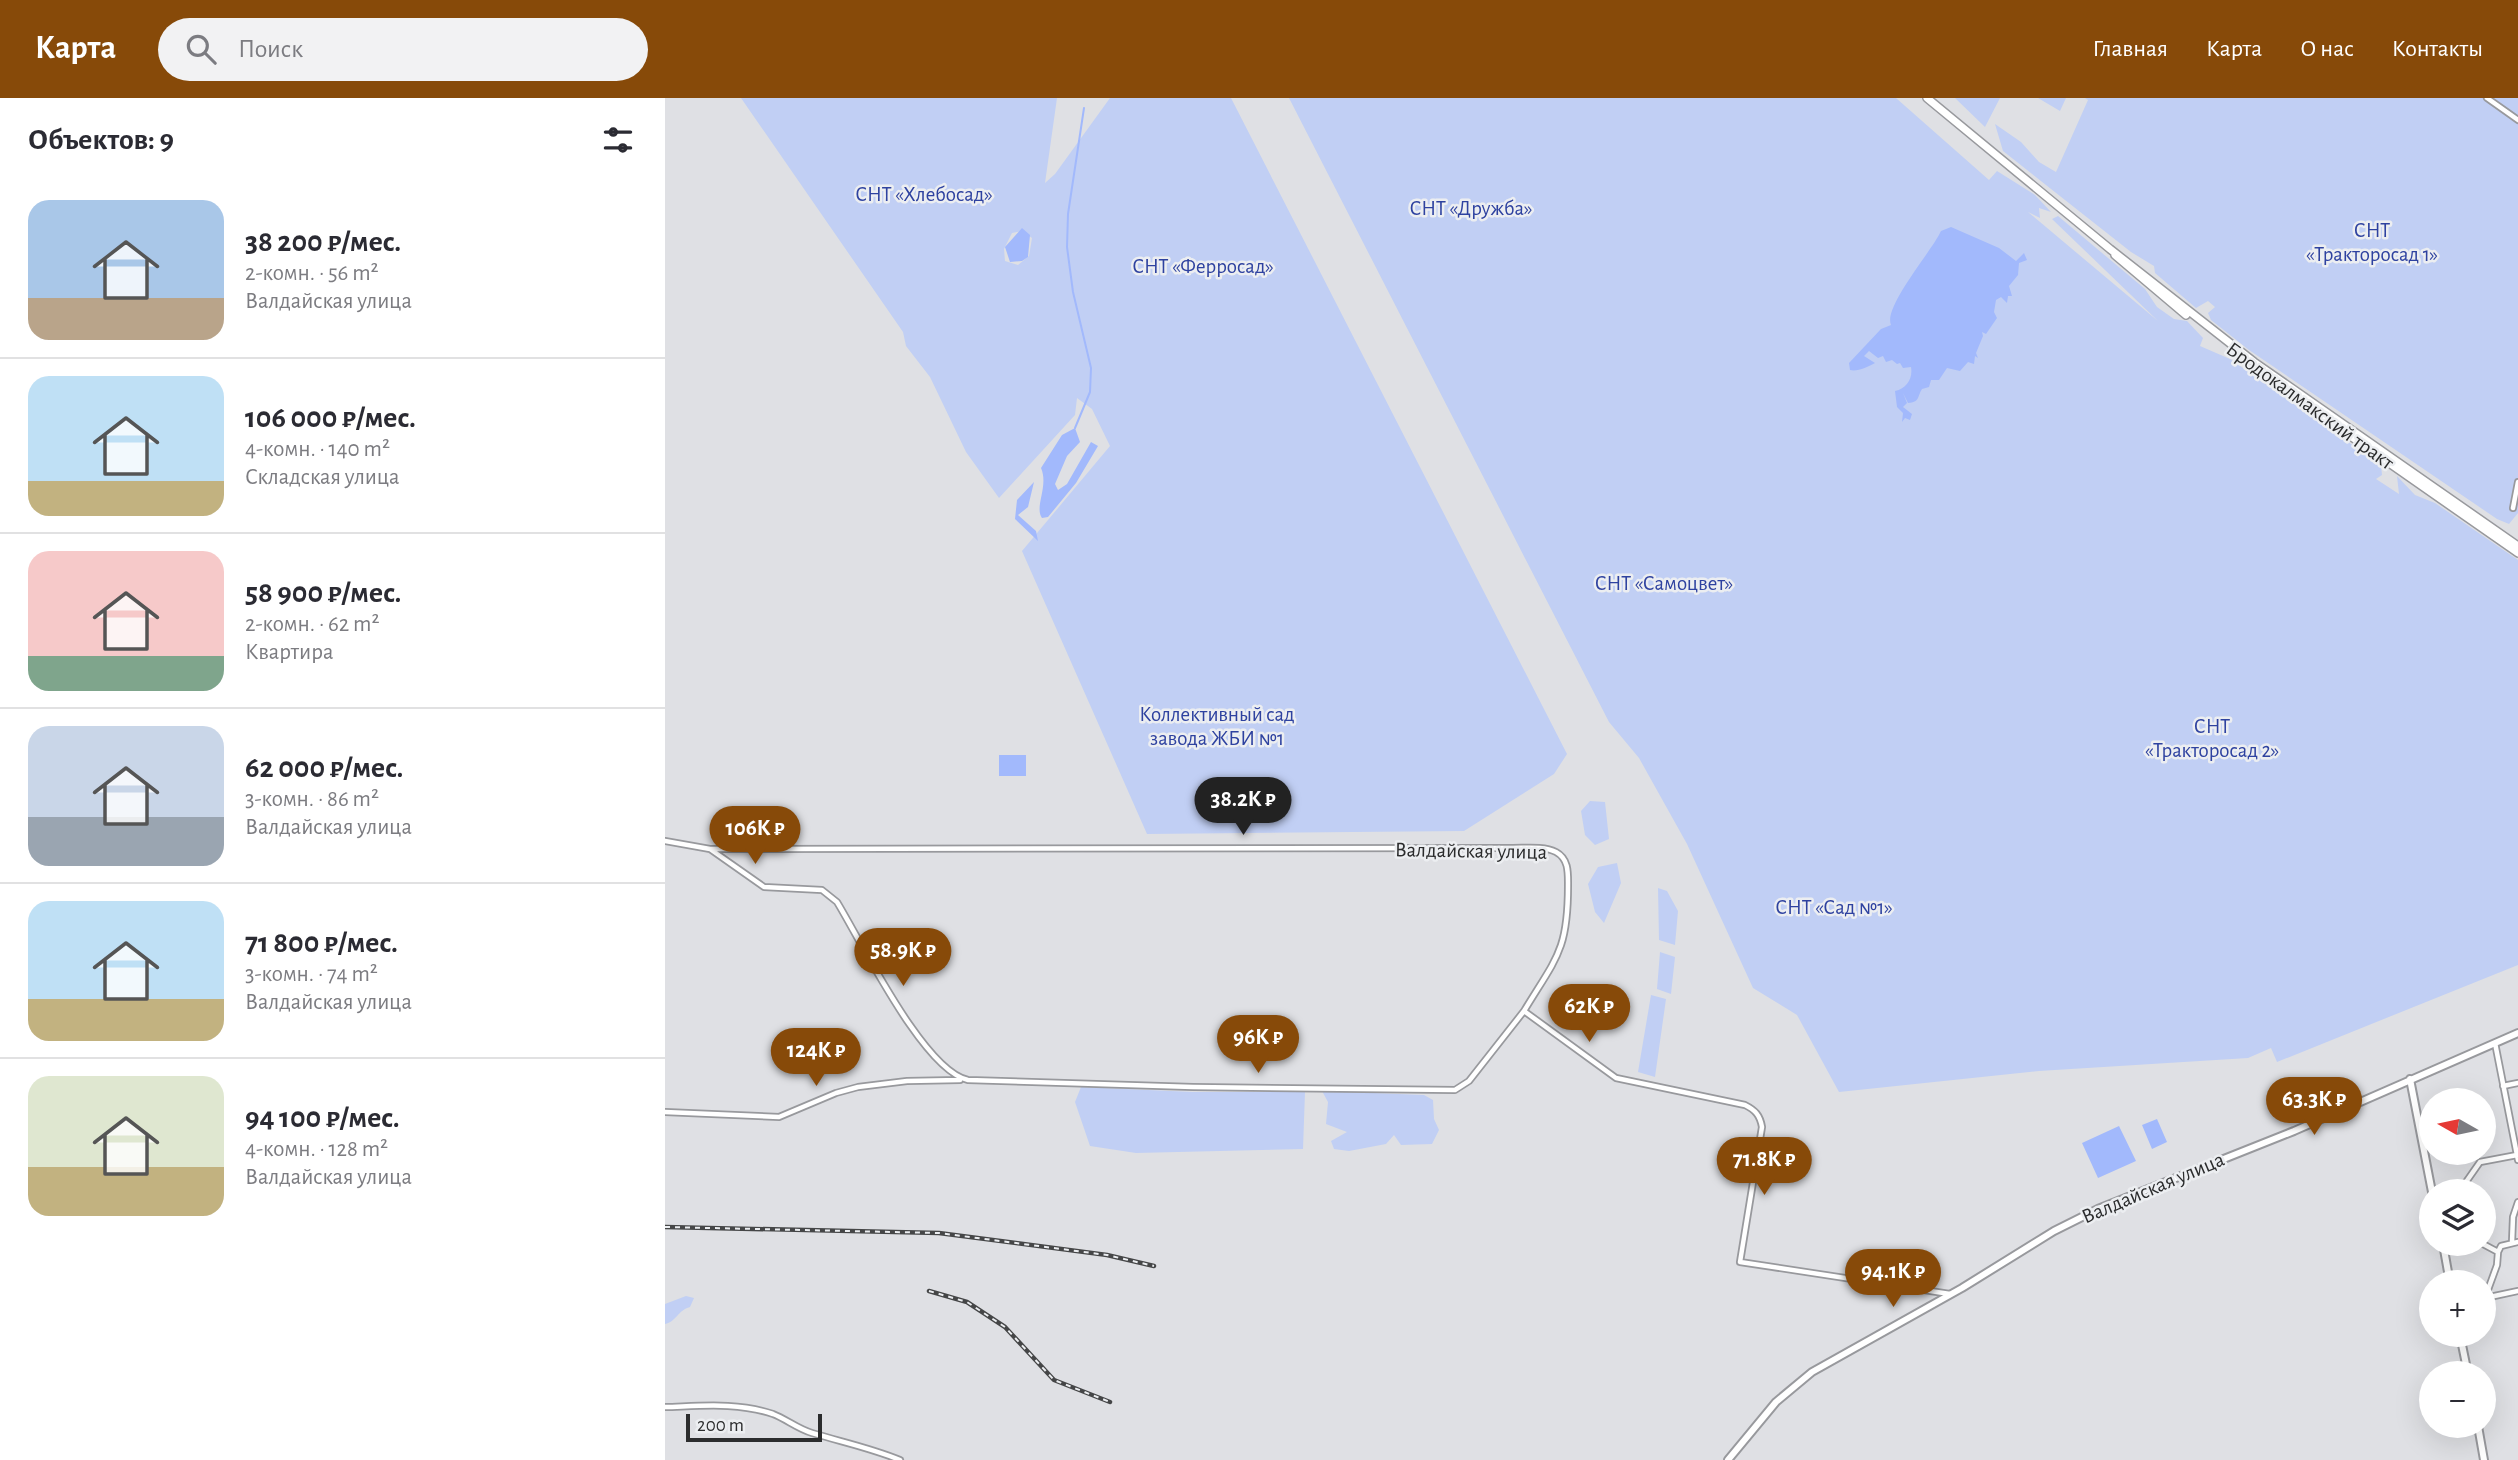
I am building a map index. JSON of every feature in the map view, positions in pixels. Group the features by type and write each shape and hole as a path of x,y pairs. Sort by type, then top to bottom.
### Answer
{"main road":[{"name":"Бродокалмакский тракт","path":"1927,98 2110,249 2254,362 2518,546"},
{"name":"Бродокалмакский тракт","path":"2110,249 2121,263 2250,365 2518,554"}],"street":[{"path":"2487,98 2518,120"},
{"path":"2513,508 2518,482"},
{"path":"665,841 710,849 764,887 822,890 837,902 919,1041 956,1078 968,1080"},
{"name":"Валдайская улица","path":"710,849 1547,849 1557,852 1567,864 1568,920 1561,950 1524,1011"},
{"path":"665,1112 779,1117 835,1093 858,1087 907,1081 1455,1090 1469,1081 1524,1011 1616,1079 1745,1105 1761,1118 1762,1126 1740,1262 1950,1294"},
{"name":"Валдайская улица","path":"1728,1460 1776,1402 1812,1371 1950,1294 2054,1231 2098,1209 2294,1131 2518,1033"},
{"path":"2468,1179 2480,1162 2518,1156 2494,1042"},
{"path":"2410,1079 2430,1179"},
{"path":"2503,1086 2518,1083"},
{"path":"2495,1270 2501,1247 2515,1242 2513,1217 2518,1202"},
{"path":"2496,1296 2518,1291"},
{"path":"665,1407 720,1405 752,1409 773,1414 810,1432 872,1448 900,1460"},
{"path":"2480,1438 2484,1460"}],"green space":[{"path":"741,98 1057,98 1045,183 1055,174 1110,98 1231,98 1567,754 1554,774 1464,831 1147,834 1022,551 1110,446 1092,409 1077,398 1075,415 999,498 966,452 930,377 906,346 903,332","holes":["1022,231 1032,238 1029,256 1018,265 1005,261 1004,249 1012,233"]},
{"name":"СНТ «Тракторосад 2»","path":"1289,98 1896,98 1989,180 1997,171 2035,195 2051,212 2039,208 2040,218 2028,212 2158,321 2052,219 2058,216 2145,289 2157,307 2174,319 2187,321 2203,338 2200,346 2230,359 2381,465 2382,475 2376,479 2399,494 2397,476 2415,495 2435,503 2518,560 2518,965 2277,1062 2271,1048 2248,1058 2039,1071 1839,1092 1797,1015 1753,988 1687,844 1639,758 1609,722"},
{"path":"1955,98 2000,98 1985,127"},
{"path":"2038,98 2066,98 2060,111"},
{"name":"СНТ «Тракторосад 1»","path":"2085,98 2518,98 2518,513 2509,524 2497,519 2249,350 2211,320 2208,313 2215,307 2208,301 2196,308 2155,273 2154,266 2131,252 2003,151 1995,124 2021,142 2039,162 2056,172 2088,100"},
{"path":"1590,801 1605,802 1609,839 1595,845 1585,835 1581,811"},
{"path":"1617,863 1621,883 1604,923 1595,912 1588,884 1598,867"},
{"path":"1658,888 1667,891 1678,911 1675,945 1659,940"},
{"path":"1660,952 1675,957 1671,994 1657,989"},
{"path":"1651,995 1666,999 1655,1077 1638,1072"},
{"path":"1081,1087 1193,1092 1305,1092 1303,1149 1136,1153 1090,1146 1075,1102"},
{"path":"1322,1091 1424,1095 1433,1100 1434,1119 1439,1130 1432,1144 1401,1145 1394,1135 1386,1144 1349,1151 1334,1149 1331,1141 1347,1132 1326,1124 1328,1102"},
{"path":"686,1296 694,1298 690,1307 665,1324 665,1304"}],"water":[{"path":"1951,227 1999,248 2016,261 2024,253 2027,260 2019,263 2018,275 2009,286 2012,296 2008,296 2007,303 2001,297 1996,300 1994,312 1997,318 1986,334 1982,332 1976,353 1978,358 1975,356 1974,364 1968,362 1960,371 1947,368 1939,380 1931,380 1929,387 1922,389 1915,402 1908,403 1903,393 1907,403 1903,407 1912,414 1910,420 1905,418 1902,422 1903,413 1897,407 1895,391 1908,382 1911,367 1903,368 1900,363 1892,360 1886,362 1883,356 1878,358 1869,351 1864,356 1875,363 1863,369 1850,370 1849,363 1881,329 1891,325 1890,317 1901,293 1941,231"},
{"path":"1022,228 1030,235 1028,257 1022,261 1010,262 1005,247"},
{"path":"1075,428 1080,442 1067,456 1055,484 1058,490 1067,484 1091,442 1098,446 1076,483 1048,517 1042,518 1041,468 1062,435"},
{"path":"1034,482 1028,507 1018,515 1036,531 1038,541 1015,519 1017,500"},
{"path":"999,755 1026,755 1026,776 999,776"},
{"path":"2157,1119 2167,1142 2152,1149 2142,1125"},
{"path":"2119,1126 2136,1161 2098,1178 2082,1143"}],"waterway":[{"path":"1075,428 1090,392 1091,368 1073,292 1067,247 1068,214 1084,108"}],"railway":[{"path":"665,1227 939,1233 1107,1255 1154,1266"},
{"path":"929,1291 967,1302 1005,1327 1054,1380 1110,1402"}],"park label":[{"name":"СНТ «Хлебосад»","path":"924,194"},
{"name":"СНТ «Дружба»","path":"1471,208"},
{"name":"СНТ «Ферросад»","path":"1203,266"},
{"name":"СНТ «Самоцвет»","path":"1664,583"},
{"name":"Коллективный сад завода ЖБИ №1","path":"1217,726"},
{"name":"СНТ «Сад №1»","path":"1834,907"}]}
